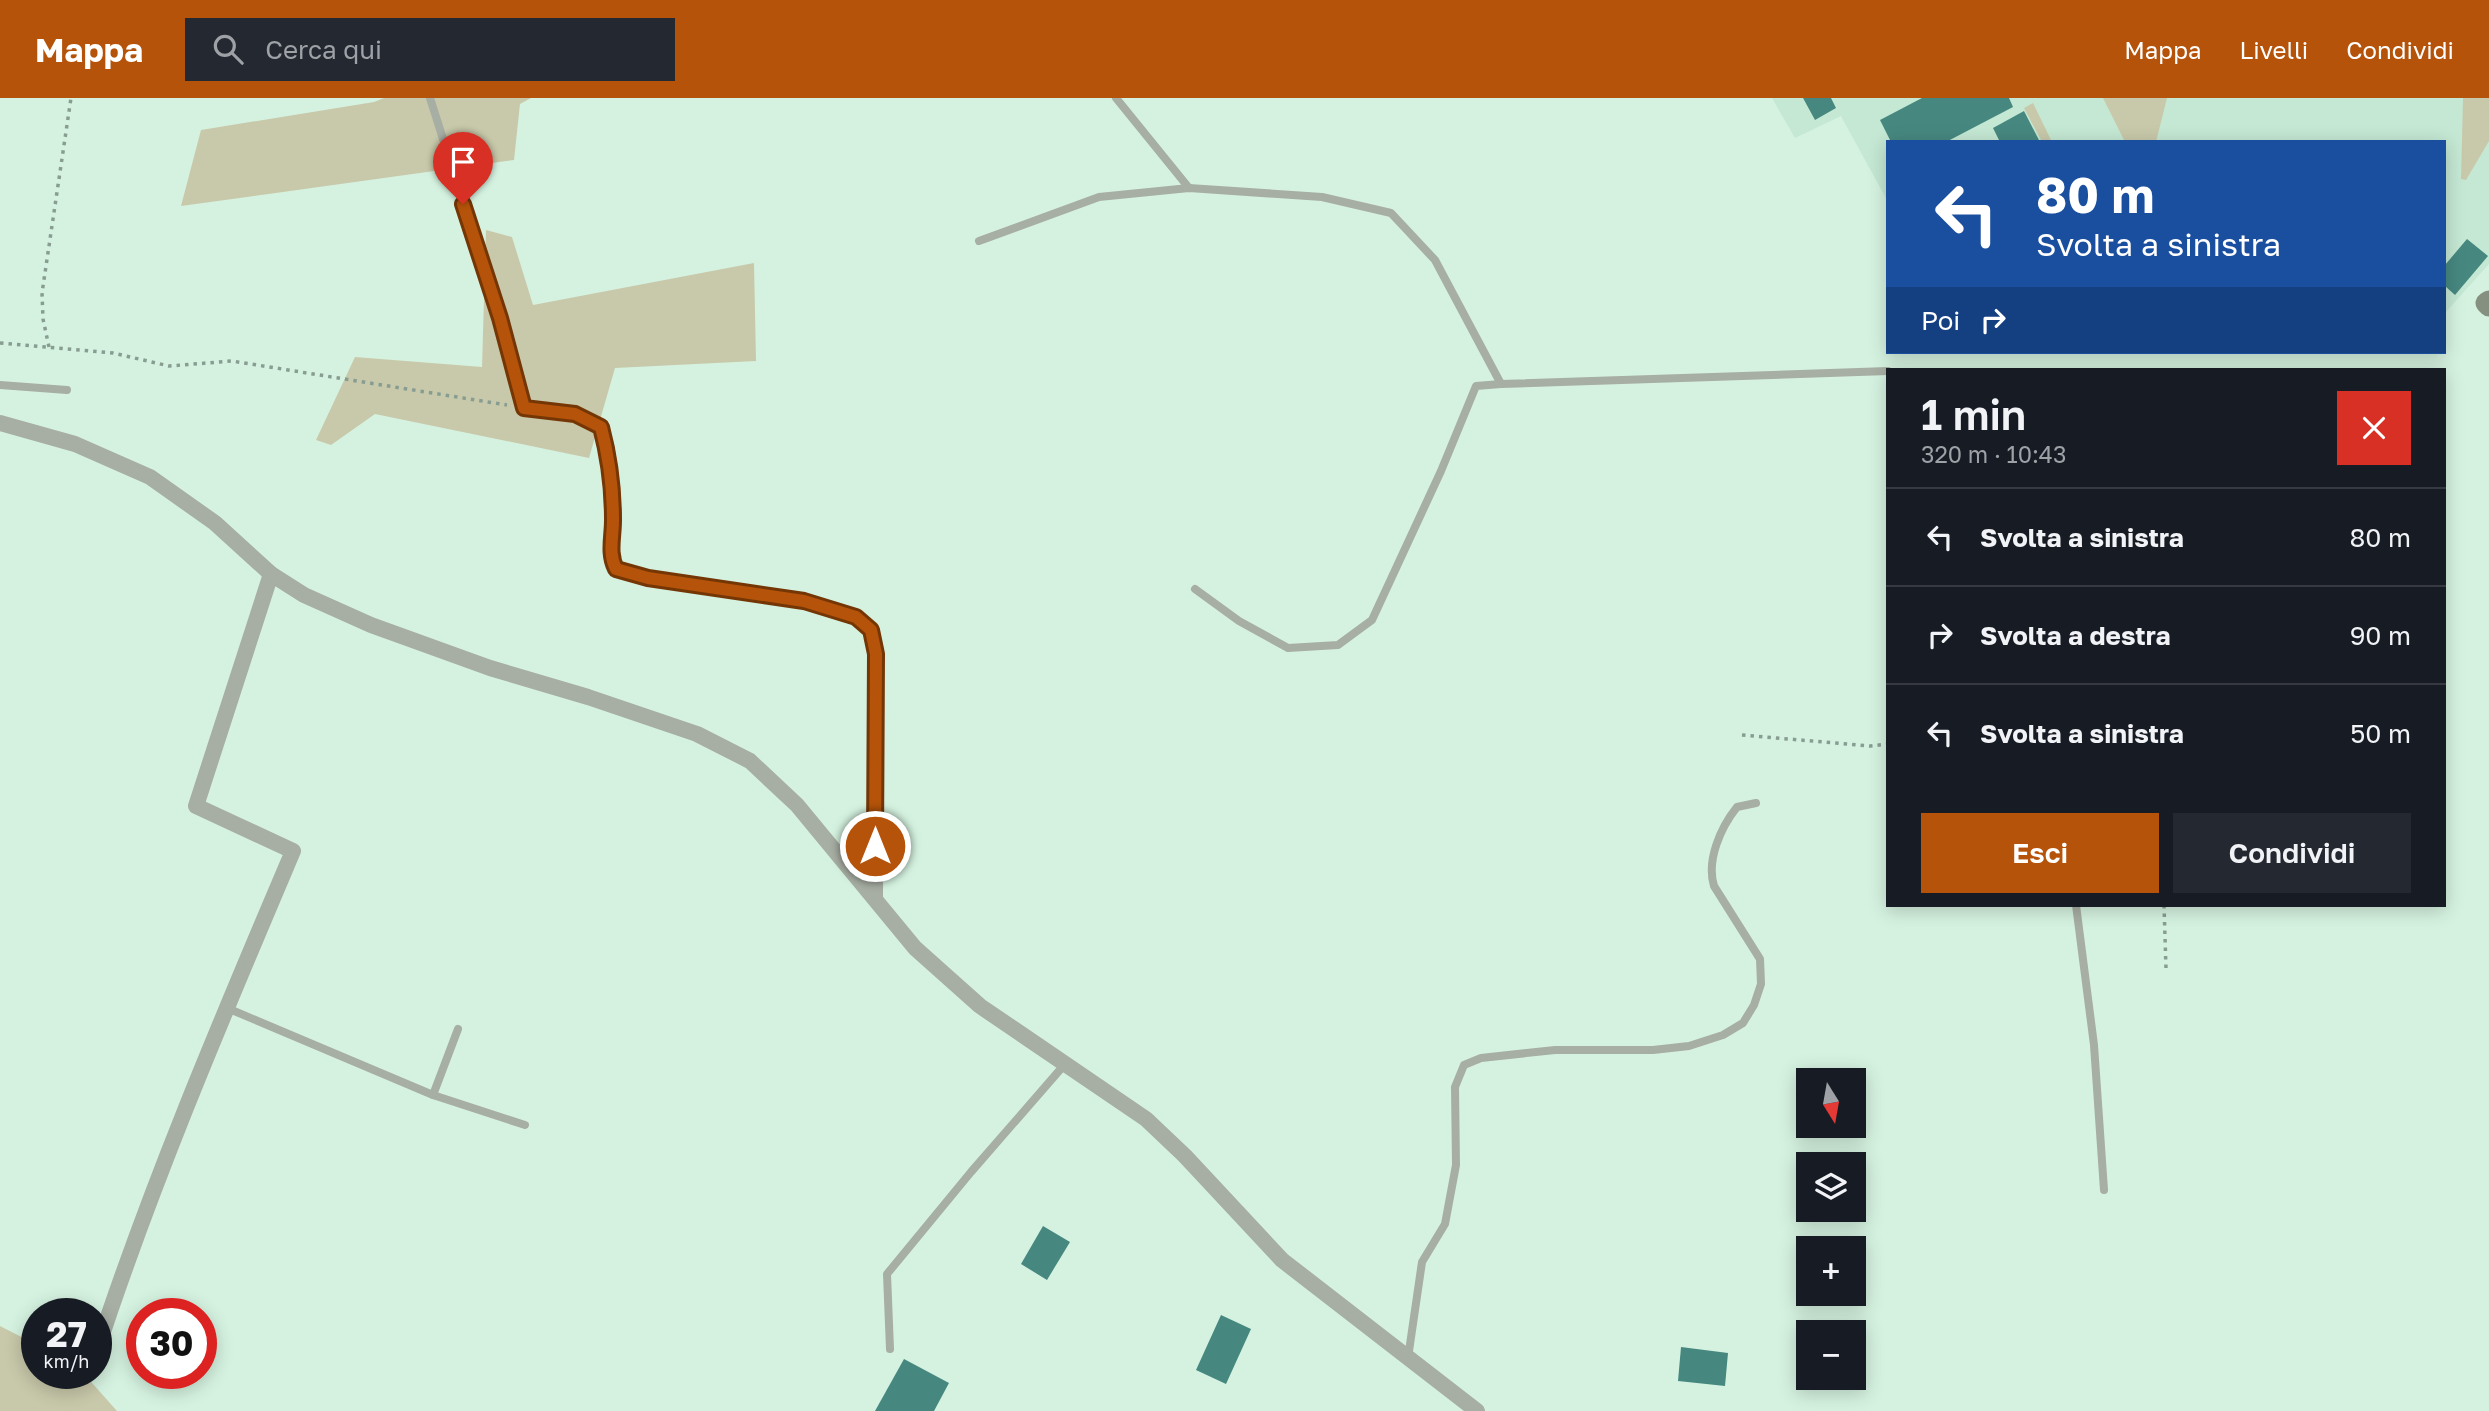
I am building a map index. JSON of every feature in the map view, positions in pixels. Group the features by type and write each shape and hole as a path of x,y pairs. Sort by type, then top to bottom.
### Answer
{"street":[{"path":"524,408 575,414 601,427 608,450 613,520 611,558 616,569 648,578 804,601 856,617 871,630 876,654 875,898"},
{"path":"0,423 75,444 150,477 215,523 271,574 304,595 371,625 490,668 589,697 697,734 750,761 797,805 915,948 980,1006 1146,1119 1185,1156 1282,1260 1477,1411"},
{"path":"112,1303 127,1257 227,1007 293,851 196,806 271,574"}],"lane":[{"path":"430,98 500,318 524,408"},
{"path":"1116,98 1189,188"},
{"path":"979,241 1099,197 1189,188 1322,197 1391,213 1435,260 1502,384"},
{"path":"1195,589 1239,621 1288,648 1338,645 1373,620 1441,471 1476,386 1886,371"},
{"path":"0,385 67,390"},
{"path":"1408,1358 1422,1262 1445,1224 1456,1165 1455,1087 1464,1065 1481,1058 1555,1050 1653,1050 1689,1046 1723,1035 1743,1023 1754,1005 1761,984 1760,959 1714,886 1710,873 1724,824 1737,807 1756,803"},
{"path":"2076,907 2094,1045 2104,1190"},
{"path":"227,1007 433,1095 525,1125"},
{"path":"433,1095 458,1029"},
{"path":"890,1349 887,1274 971,1172 1066,1064"}],"path":[{"path":"50,347 43,319 42,293 71,98"},
{"path":"0,343 113,353 169,366 232,361 524,408"},
{"path":"1742,735 1870,746 1886,744"},
{"path":"2164,907 2166,969"}],"shaded area":[{"path":"384,98 531,98 520,104 514,160 181,206 201,130 374,102"},
{"path":"1772,98 2489,98 2489,264 2446,312 2446,140 1886,140 1886,198 1841,116 1795,138"},
{"path":"2103,98 2167,98 2156,140 2124,140"},
{"path":"2463,98 2489,98 2489,141 2466,180 2461,179"},
{"path":"2033,103 2051,140 2041,140 2024,108"},
{"path":"486,230 512,237 533,305 754,263 756,361 615,368 589,458 375,414 331,445 316,440 355,357 482,367"},
{"path":"0,1326 21,1337 21,1389 97,1389 117,1411 0,1411"}],"building":[{"path":"1803,98 1831,98 1836,108 1815,120"},
{"path":"1922,98 2009,98 2013,107 1950,140 1890,140 1880,120"},
{"path":"2024,111 2039,140 1999,140 1993,128"},
{"path":"2467,239 2488,256 2455,295 2446,287 2446,264"},
{"path":"1043,1226 1070,1242 1047,1280 1021,1264"},
{"path":"1221,1315 1251,1329 1226,1384 1196,1370"},
{"path":"1681,1347 1728,1353 1725,1386 1678,1381"},
{"path":"904,1359 949,1383 934,1411 875,1411"}],"route":[{"path":"463,204 500,318 524,408 575,414 601,427 608,450 613,520 611,558 616,569 648,578 804,601 856,617 871,630 876,654 875,846"}]}
